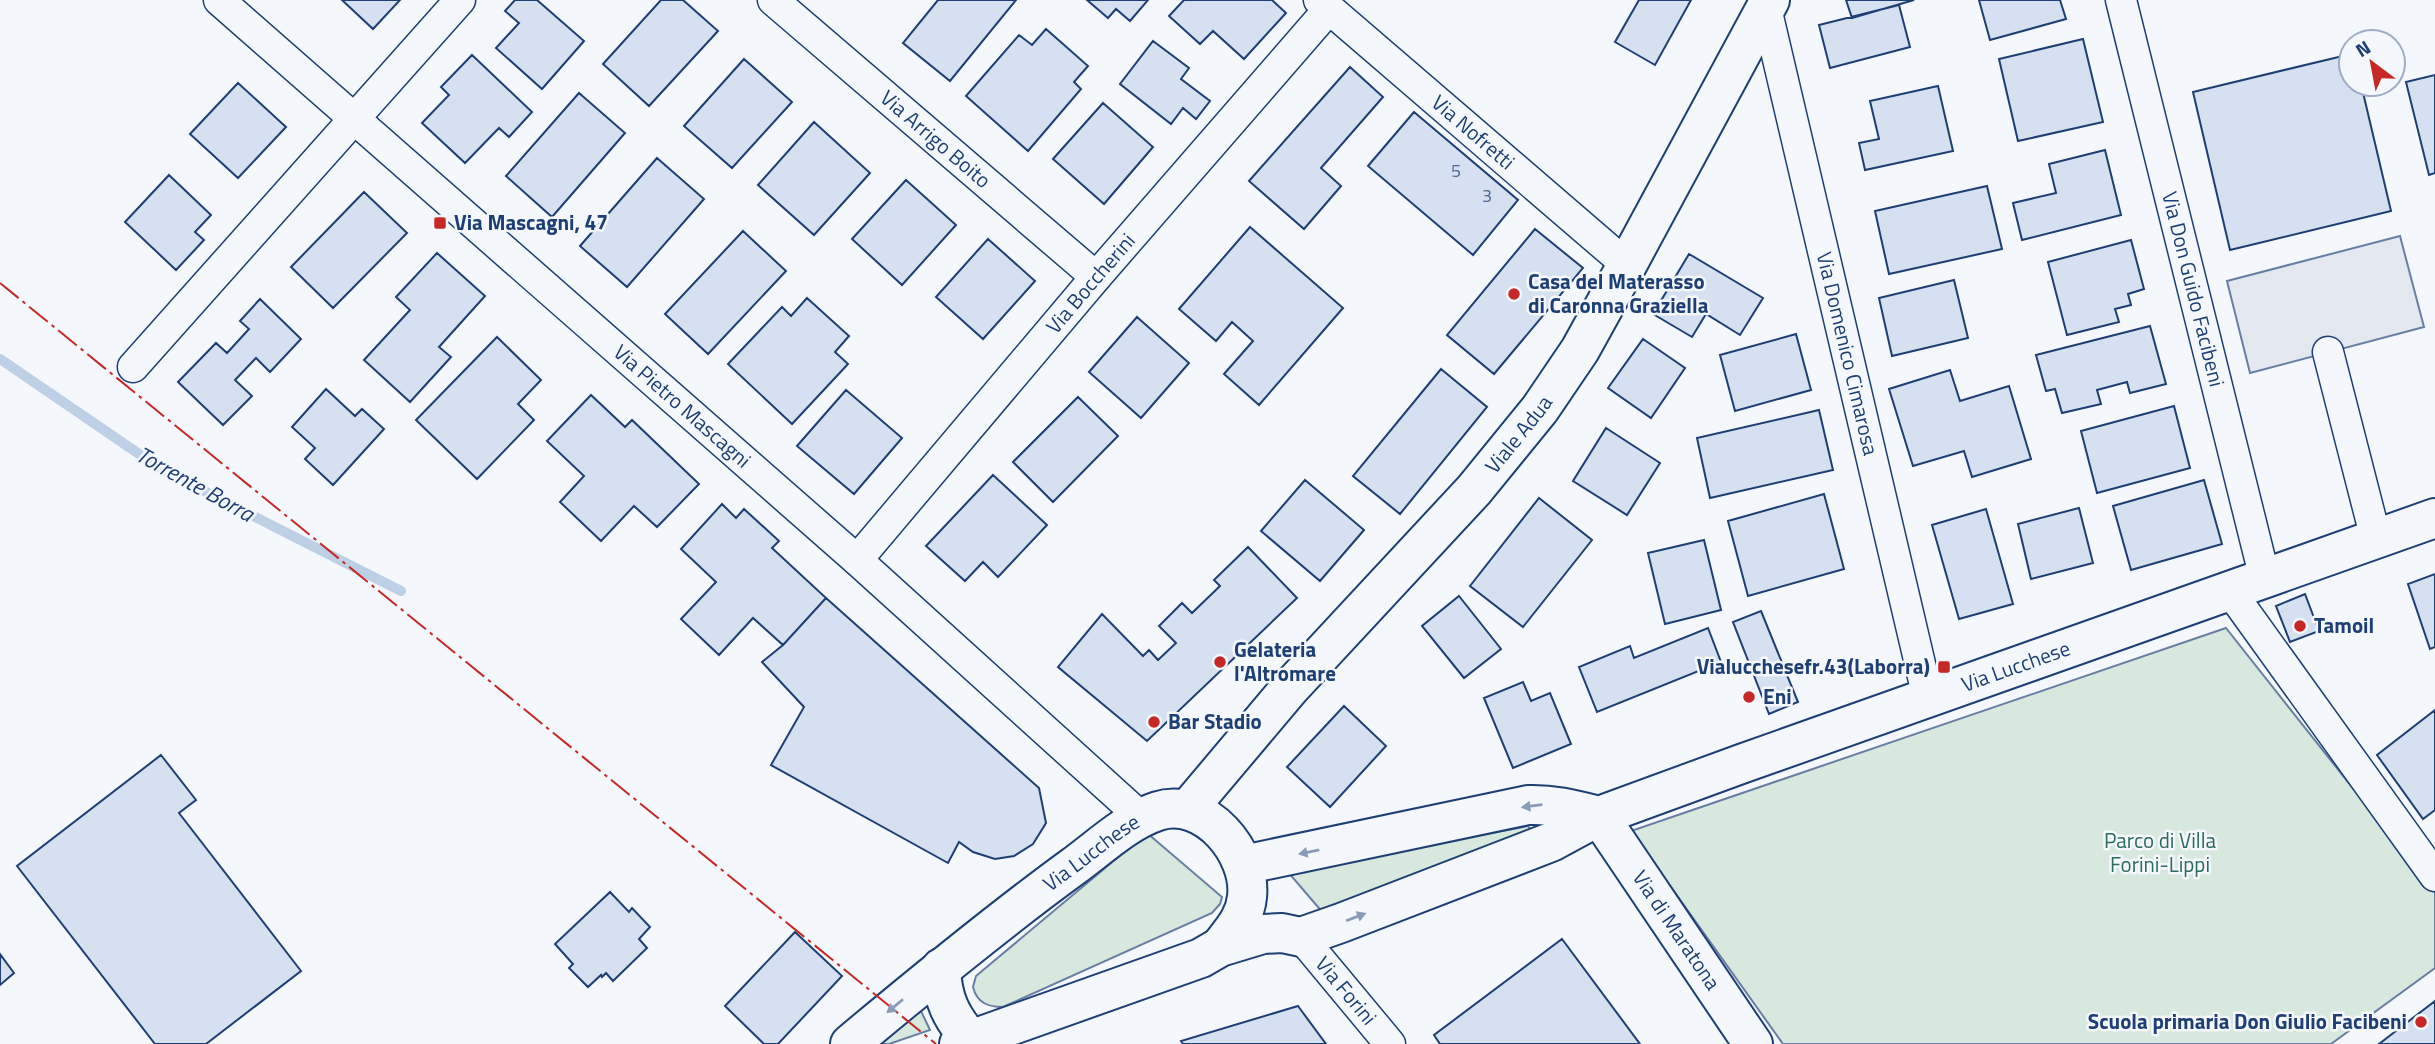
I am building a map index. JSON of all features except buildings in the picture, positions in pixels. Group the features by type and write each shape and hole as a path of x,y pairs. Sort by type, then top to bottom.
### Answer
{"main road":[{"name":"Viale Adua","path":"1188,809 1290,688 1474,490 1540,409 1580,350 1768,4"},
{"name":"Via Lucchese","path":"1301,937 1551,842 1598,816 2435,518"},
{"path":"1243,865 1528,806 1545,804 1598,816"},
{"name":"Via Lucchese","path":"850,1044 1042,889 1142,818 1172,807 1188,809"},
{"path":"1188,809 1223,834 1243,865 1247,883 1244,915 1220,947"},
{"name":"Via di Maratona","path":"1598,816 1753,1044"},
{"path":"941,968 942,990 957,1024 977,1041 1201,958 1220,947 1263,934 1283,933 1301,937"}],"street":[{"name":"Via Pietro Mascagni","path":"219,0 857,560 1142,818"},
{"path":"133,368 460,0"},
{"name":"Via Arrigo Boito","path":"773,0 1096,277"},
{"name":"Via Don Guido Facibeni","path":"2121,0 2247,585"},
{"name":"Via Boccherini","path":"857,560 1324,4"},
{"name":"Via Nofretti","path":"1324,4 1627,265"},
{"name":"Via Domenico Cimarosa","path":"1768,4 1928,698"},
{"path":"2328,352 2376,539"},
{"path":"2247,585 2435,876"},
{"name":"Via Forini","path":"1301,937 1390,1044"}],"green space":[{"name":"Parco di Villa Forini-Lippi","path":"2226,628 2435,892 2435,968 2331,1044 1783,1044 1631,831"},
{"path":"1528,826 1535,835 1324,914 1287,871"},
{"path":"1147,833 1222,897 1212,913 1003,1007 988,1005 980,1000 973,987 976,976"},
{"path":"920,1009 930,1030 889,1044 878,1044"}],"shaded area":[{"path":"2400,236 2424,327 2250,373 2227,281"}],"waterway":[{"name":"Torrente Borra","path":"0,359 161,469 401,591"}],"power":[{"path":"0,283 936,1044"}],"place":[{"name":"Via Mascagni, 47","path":"440,223"},
{"name":"Casa del Materasso di Caronna Graziella","path":"1514,294"},
{"name":"Tamoil","path":"2300,626"},
{"name":"Gelateria l'Altromare","path":"1220,662"},
{"name":"Vialucchesefr.43(Laborra)","path":"1944,667"},
{"name":"Eni","path":"1749,697"},
{"name":"Bar Stadio","path":"1154,722"},
{"name":"Scuola primaria Don Giulio Facibeni","path":"2421,1022"}]}
